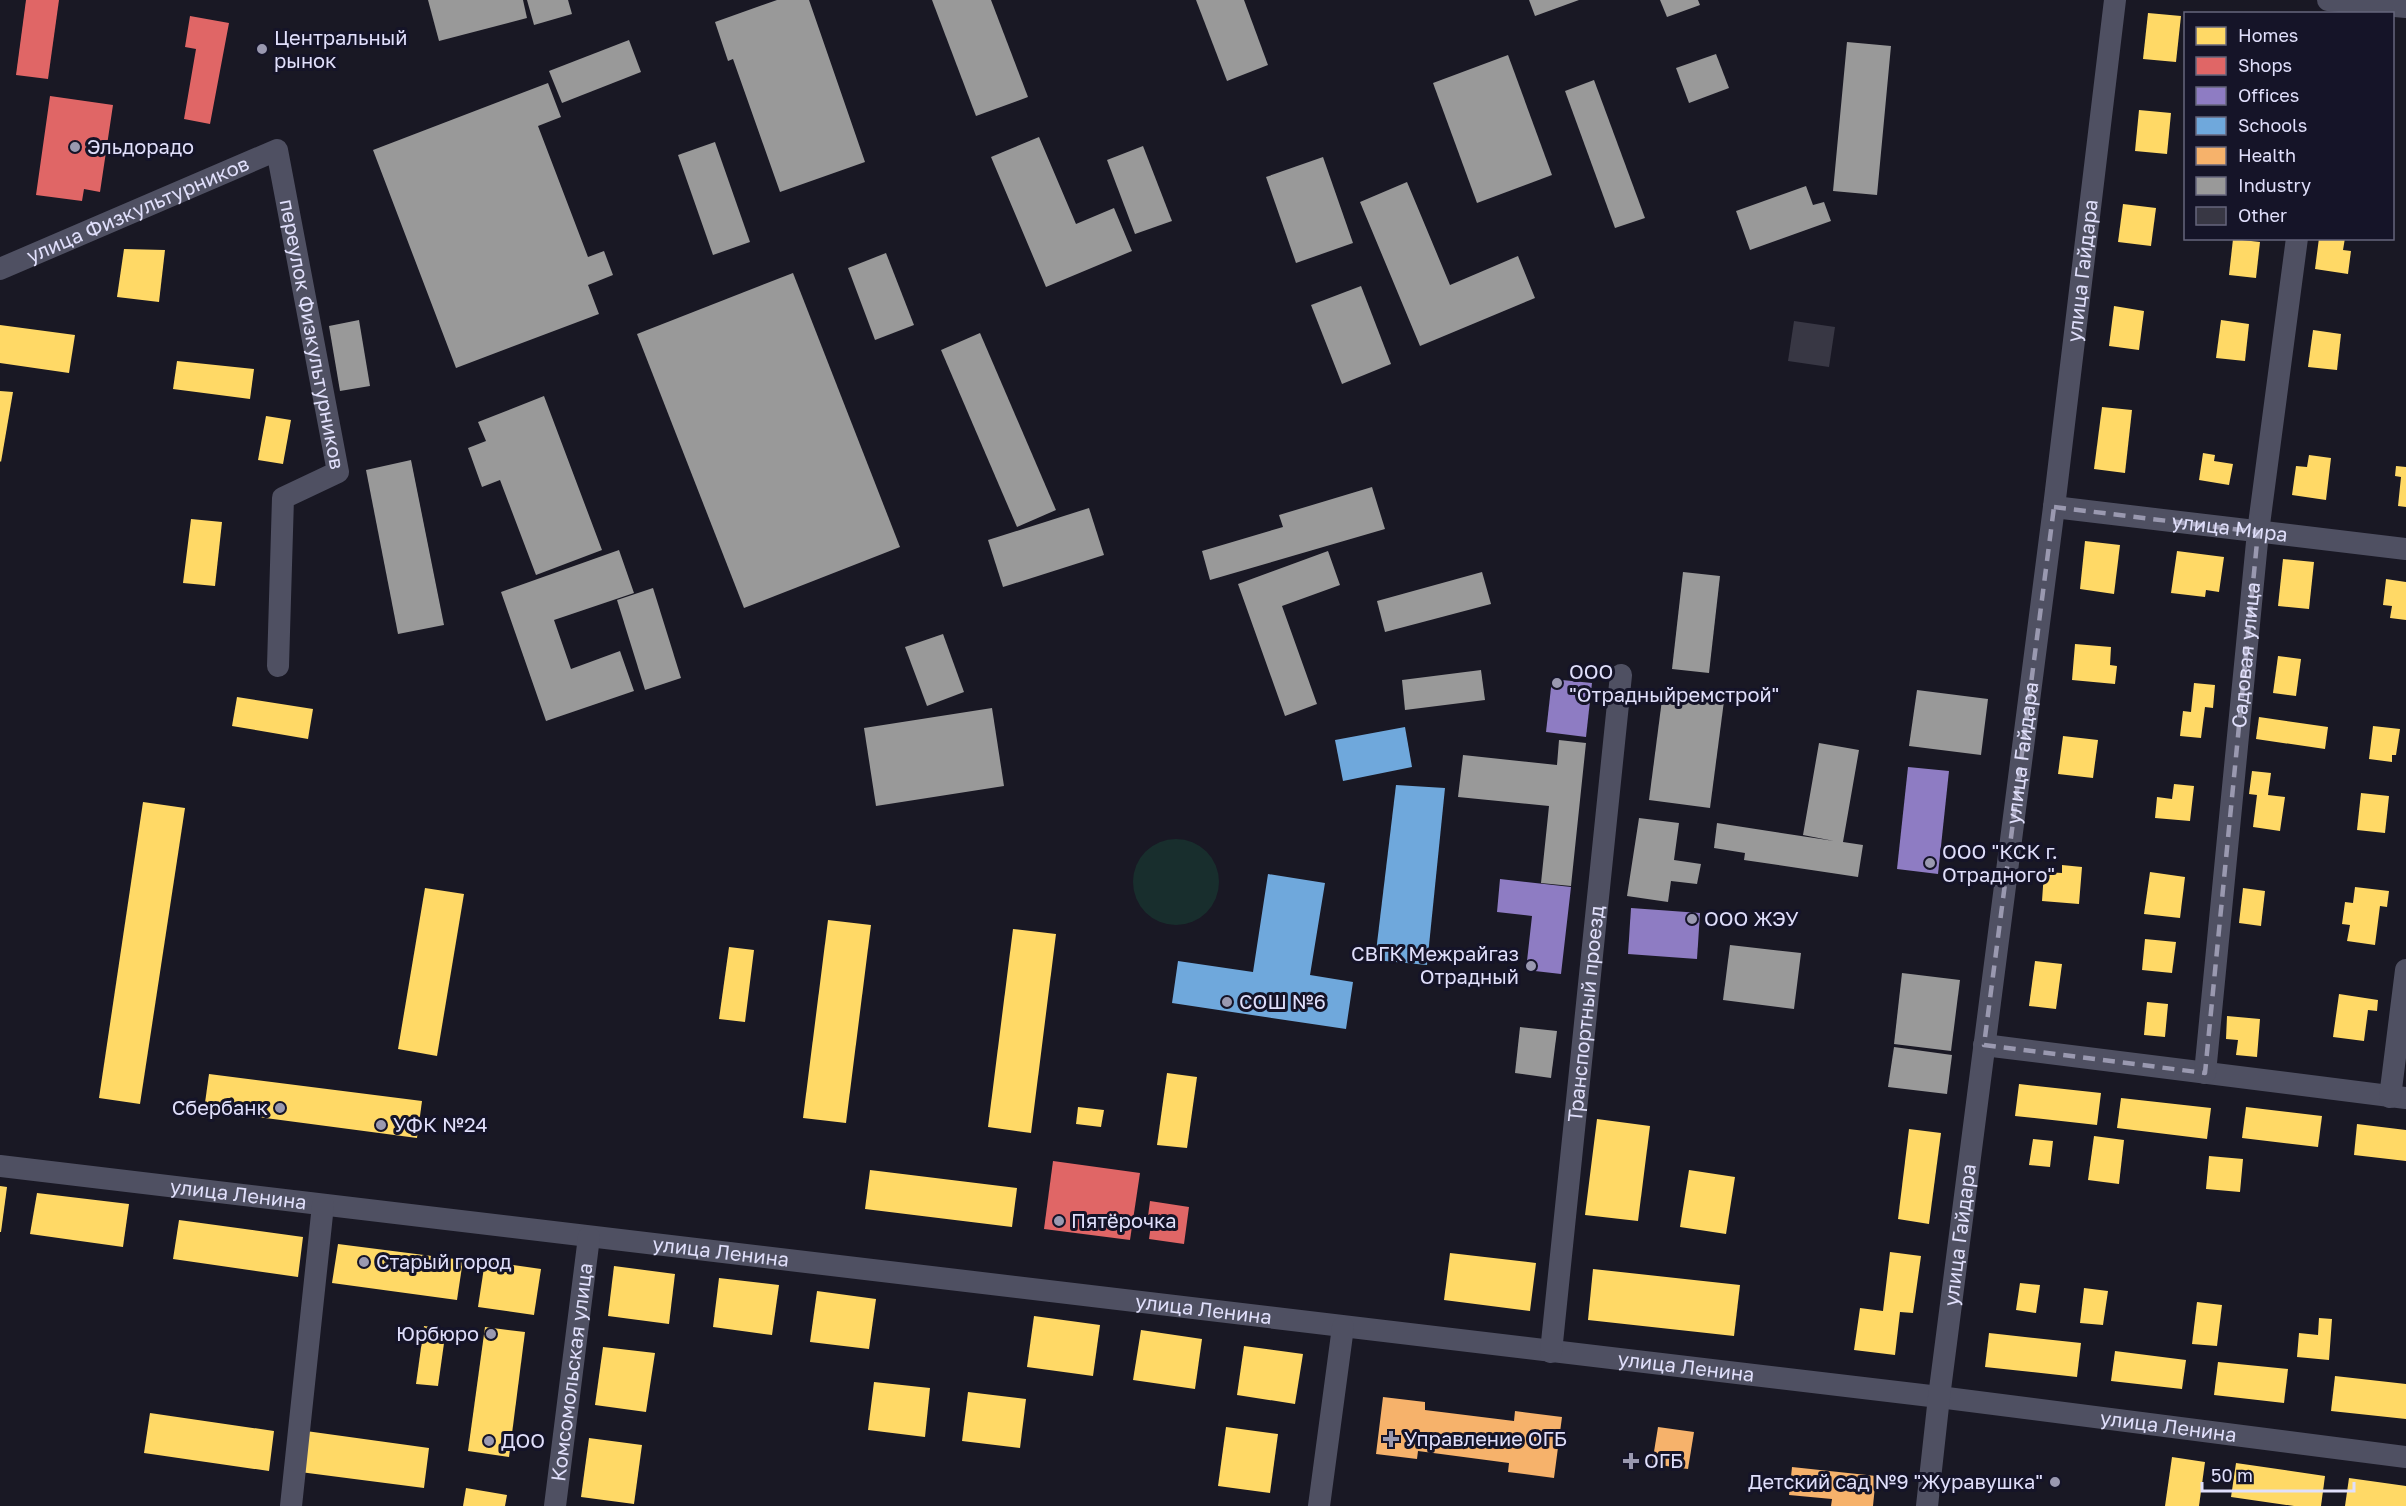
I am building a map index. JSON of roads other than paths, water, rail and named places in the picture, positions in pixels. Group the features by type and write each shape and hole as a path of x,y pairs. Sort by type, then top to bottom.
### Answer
{"street":[{"name":"улица Гайдара","path":"1927,1506 1939,1397 2054,507 2115,0"},
{"path":"2328,0 2406,7"},
{"name":"улица Физкультурников","path":"0,269 277,150"},
{"name":"переулок Физкультурников","path":"277,150 338,472 284,498 278,666"},
{"name":"Садовая улица","path":"2205,1073 2258,532 2297,240"},
{"name":"улица Мира","path":"2054,507 2406,549"},
{"name":"Транспортный проезд","path":"1551,1352 1621,675"},
{"path":"1984,1045 2398,1097 2406,970"},
{"name":"улица Ленина","path":"0,1166 589,1238 1939,1397 2406,1457"},
{"path":"291,1506 324,1205"},
{"name":"Комсомольская улица","path":"555,1506 589,1238"},
{"path":"1320,1506 1342,1327"}],"place":[{"name":"Центральный рынок","path":"262,49"},
{"name":"Эльдорадо","path":"75,147"},
{"name":"ООО \"Отрадныйремстрой\"","path":"1557,683"},
{"name":"ООО \"КСК г. Отрадного\"","path":"1930,863"},
{"name":"ООО ЖЭУ","path":"1692,919"},
{"name":"СВГК Межрайгаз Отрадный","path":"1531,966"},
{"name":"СОШ №6","path":"1227,1002"},
{"name":"Сбербанк","path":"280,1108"},
{"name":"УФК №24","path":"381,1125"},
{"name":"Пятёрочка","path":"1059,1221"},
{"name":"Старый город","path":"364,1262"},
{"name":"Юрбюро","path":"491,1334"},
{"name":"Управление ОГБ","path":"1391,1439"},
{"name":"ДОО","path":"489,1441"},
{"name":"ОГБ","path":"1631,1461"},
{"name":"Детский сад №9 \"Журавушка\"","path":"2055,1482"}]}
